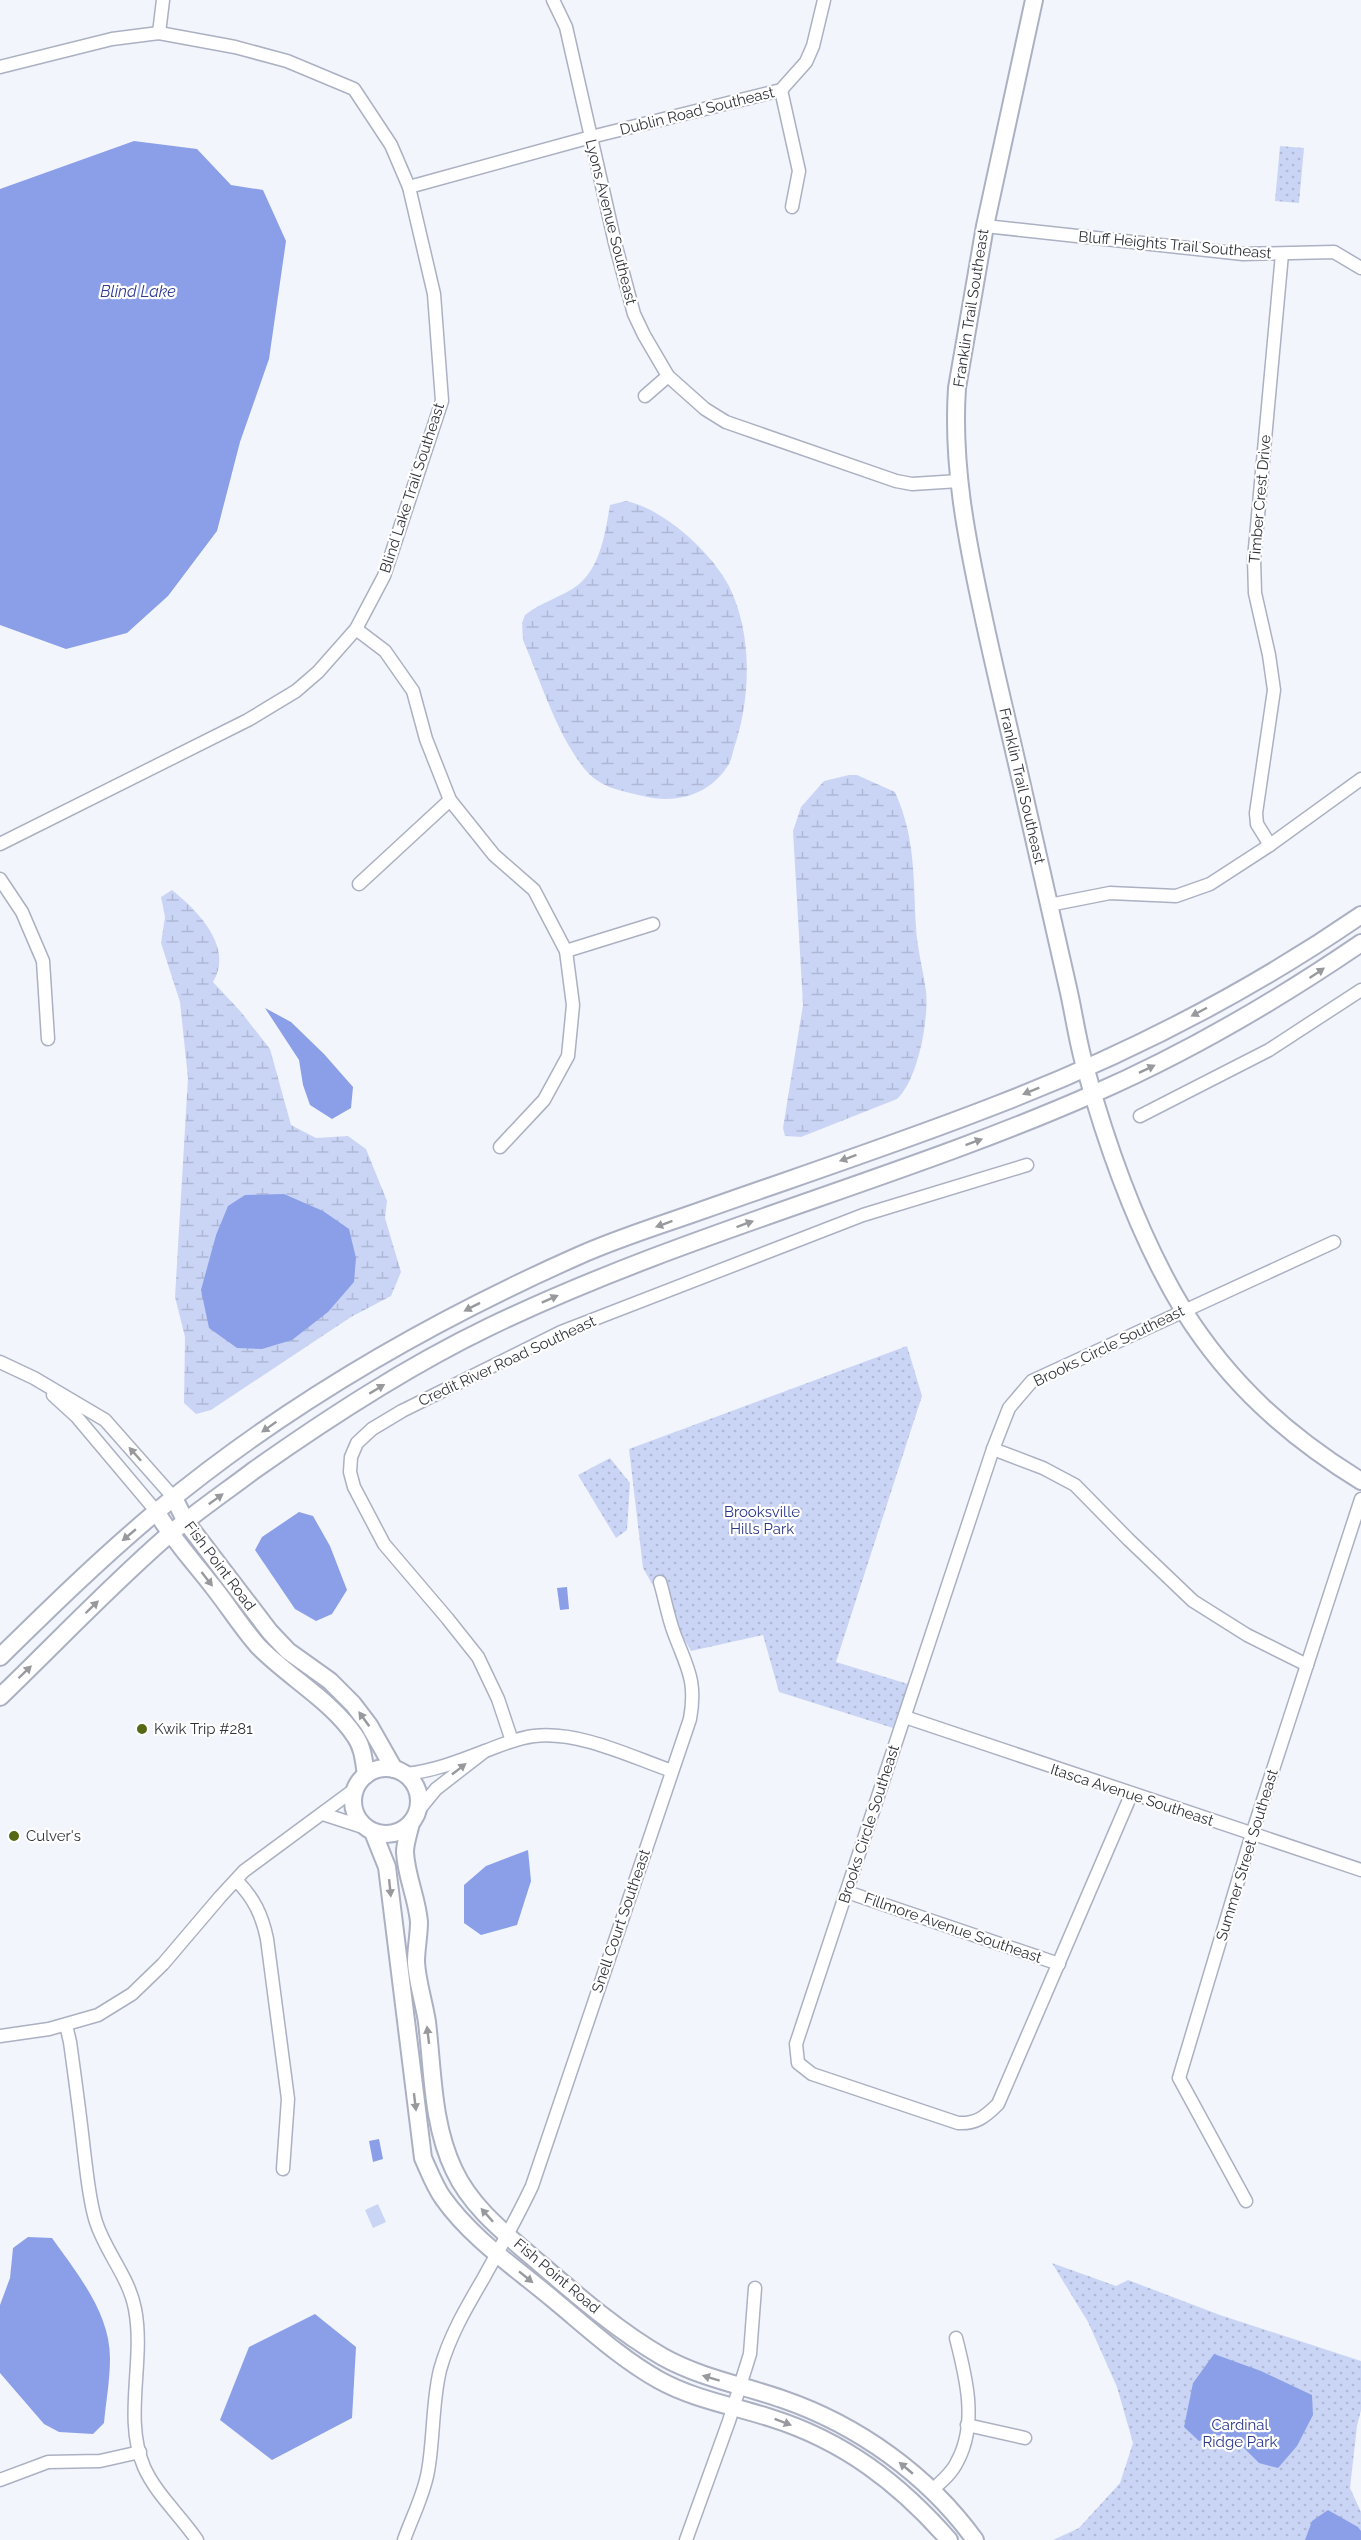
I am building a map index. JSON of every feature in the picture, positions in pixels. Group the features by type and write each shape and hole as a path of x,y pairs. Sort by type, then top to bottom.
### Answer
{"street":[{"path":"159,33 163,0"},
{"name":"Lyons Avenue Southeast","path":"553,0 566,27 626,291 644,335 669,376 699,404 726,422 896,481 912,483 958,481"},
{"name":"Dublin Road Southeast","path":"409,187 591,137 780,90 806,62 813,45 824,0"},
{"name":"Franklin Trail Southeast","path":"1034,0 985,226 957,388 955,443 958,481 979,595 1085,1069 1116,1168 1154,1255 1184,1310 1217,1359 1255,1401 1316,1454 1361,1481"},
{"name":"Blind Lake Trail Southeast","path":"0,67 112,39 159,33 235,47 287,61 354,89 391,145 409,187 434,294 442,401 384,576 356,628 318,672 296,691 271,707 0,844"},
{"path":"780,90 800,171 792,207"},
{"name":"Bluff Heights Trail Southeast","path":"985,226 1243,254 1334,252 1361,268"},
{"name":"Timber Crest Drive","path":"1270,844 1257,824 1256,813 1274,690 1273,672 1255,593 1254,559 1282,254"},
{"path":"645,396 669,376"},
{"path":"356,628 386,651 414,691 426,739 450,800 494,855 534,890 566,951 573,1005 568,1056 544,1100 500,1147"},
{"path":"1049,905 1110,893 1176,896 1210,884 1361,779"},
{"path":"359,884 450,800"},
{"path":"0,879 22,912 43,961 48,1039"},
{"path":"0,1657 78,1581 156,1511 266,1429 343,1378 420,1334 526,1280 604,1246 999,1104 1085,1069 1163,1031 1270,973 1361,915"},
{"path":"566,951 653,924"},
{"path":"0,1697 169,1534 333,1416 434,1356 496,1324 592,1280 1008,1129 1094,1094 1232,1025 1283,996 1361,943"},
{"path":"1140,1116 1269,1050 1361,990"},
{"name":"Credit River Road Southeast","path":"512,1741 498,1699 478,1657 384,1544 354,1487 350,1472 351,1457 357,1443 372,1429 402,1411 561,1332 863,1215 1026,1165"},
{"name":"Brooks Circle Southeast","path":"1131,1795 998,2104 985,2117 969,2124 958,2123 812,2074 798,2063 796,2044 993,1449 1009,1408 1032,1381 1334,1242"},
{"name":"Fish Point Road","path":"0,1362 34,1378 105,1420 174,1498 186,1522 270,1632 288,1651 330,1681 353,1704 399,1771"},
{"name":"Fish Point Road","path":"34,1378 76,1416 156,1511 169,1534 193,1561 251,1638 276,1664 324,1703 350,1730 362,1751 366,1775"},
{"path":"993,1449 1042,1468 1075,1485 1193,1601 1247,1635 1307,1665"},
{"name":"Summer Street Southeast","path":"1246,2201 1179,2078 1252,1834 1361,1499"},
{"name":"Snell Court Southeast","path":"404,2540 422,2495 428,2471 440,2370 460,2319 506,2234 516,2220 532,2186 690,1719 694,1698 693,1680 674,1631 660,1582"},
{"name":"Itasca Avenue Southeast","path":"904,1717 1131,1795 1361,1870"},
{"path":"0,2036 48,2030 98,2016 132,1994 163,1964 236,1880 355,1789 366,1775 384,1768 423,1772 446,1766 512,1741 535,1736 566,1737 672,1771"},
{"path":"323,1814 384,1835 394,1834 404,1830 436,1789 485,1751"},
{"path":"399,1771 417,1790 415,1817"},
{"path":"355,1789 353,1806 360,1822 370,1830"},
{"name":"Fish Point Road","path":"415,1817 405,1850 418,1922 416,1964 429,2036 437,2121 454,2172 469,2195 506,2234 627,2333 663,2357 703,2376 782,2399 847,2428 890,2455 932,2490 963,2523 975,2540"},
{"name":"Fish Point Road","path":"370,1830 387,1867 423,2158 442,2197 472,2233 626,2358 659,2380 692,2394 800,2429 877,2470 911,2500 949,2540"},
{"path":"236,1880 250,1894 258,1910 267,1939 288,2099 284,2169"},
{"name":"Fillmore Avenue Southeast","path":"847,1892 1059,1964"},
{"path":"66,2025 89,2190 96,2222 108,2253 126,2280 135,2306 139,2337 133,2411 143,2465 157,2491 197,2540"},
{"path":"686,2540 734,2407 750,2354 754,2288"},
{"path":"932,2490 957,2463 967,2433 968,2384 956,2338"},
{"path":"967,2425 1026,2438"},
{"path":"0,2480 48,2462 100,2461 140,2452"}],"green space":[{"path":"1280,146 1304,148 1299,203 1275,201"},
{"path":"626,501 656,513 671,522 699,546 729,586 742,623 747,663 746,684 741,723 730,762 710,785 678,798 655,798 618,790 603,784 589,774 573,753 556,722 523,640 522,623 525,615 572,589 586,577 601,548 610,505"},
{"path":"857,775 895,792 907,826 912,858 917,935 926,991 924,1032 911,1078 897,1099 801,1137 785,1136 783,1128 803,1005 793,831 801,807 824,781"},
{"path":"172,890 192,908 210,931 219,956 218,969 213,982 241,1012 270,1049 291,1125 316,1138 348,1136 366,1149 387,1201 385,1218 401,1272 391,1296 351,1317 211,1410 196,1414 184,1403 185,1337 175,1297 188,1078 180,1002 161,943 165,917 161,897","holes":["216,1235 237,1348 211,1258"]},
{"name":"Brooksville Hills Park","path":"907,1346 922,1396 836,1662 908,1684 893,1728 779,1692 763,1635 691,1651 643,1568 629,1449"},
{"path":"610,1458 630,1483 627,1530 616,1538 578,1475"},
{"path":"378,2204 386,2222 373,2228 365,2210"},
{"name":"Cardinal Ridge Park","path":"1052,2263 1116,2286 1128,2280 1220,2315 1361,2361 1361,2410 1350,2488 1361,2512 1361,2540 1053,2540 1079,2528 1120,2483 1133,2443 1117,2387 1088,2322"}],"water":[{"name":"Blind Lake","path":"134,141 197,149 231,185 263,190 286,241 269,359 240,442 217,531 168,596 127,633 66,649 0,625 0,189"},
{"path":"265,1008 291,1022 353,1087 351,1108 332,1119 310,1105 303,1085 299,1060"},
{"path":"284,1194 323,1211 349,1229 356,1258 354,1282 328,1312 292,1340 262,1349 237,1348 209,1328 201,1290 216,1235 228,1206 245,1195"},
{"path":"299,1512 313,1516 330,1546 347,1590 332,1614 316,1621 295,1609 255,1550 262,1537"},
{"path":"567,1587 569,1609 560,1610 557,1588"},
{"path":"528,1850 531,1881 517,1925 481,1935 464,1923 464,1885 486,1866"},
{"path":"379,2139 383,2159 373,2162 369,2141"},
{"path":"28,2237 52,2238 90,2294 104,2325 109,2341 109,2383 104,2423 93,2434 59,2432 44,2424 0,2373 0,2305 10,2278 13,2248"},
{"path":"315,2314 356,2347 352,2418 272,2460 220,2420 249,2347"},
{"path":"1214,2354 1261,2371 1312,2395 1313,2415 1297,2446 1278,2468 1259,2463 1236,2440 1218,2435 1199,2441 1184,2427 1193,2383"},
{"path":"1328,2510 1358,2527 1361,2531 1361,2540 1305,2540 1312,2521"}],"place":[{"name":"Kwik Trip #281","path":"142,1729"},
{"name":"Culver's","path":"14,1836"}]}
